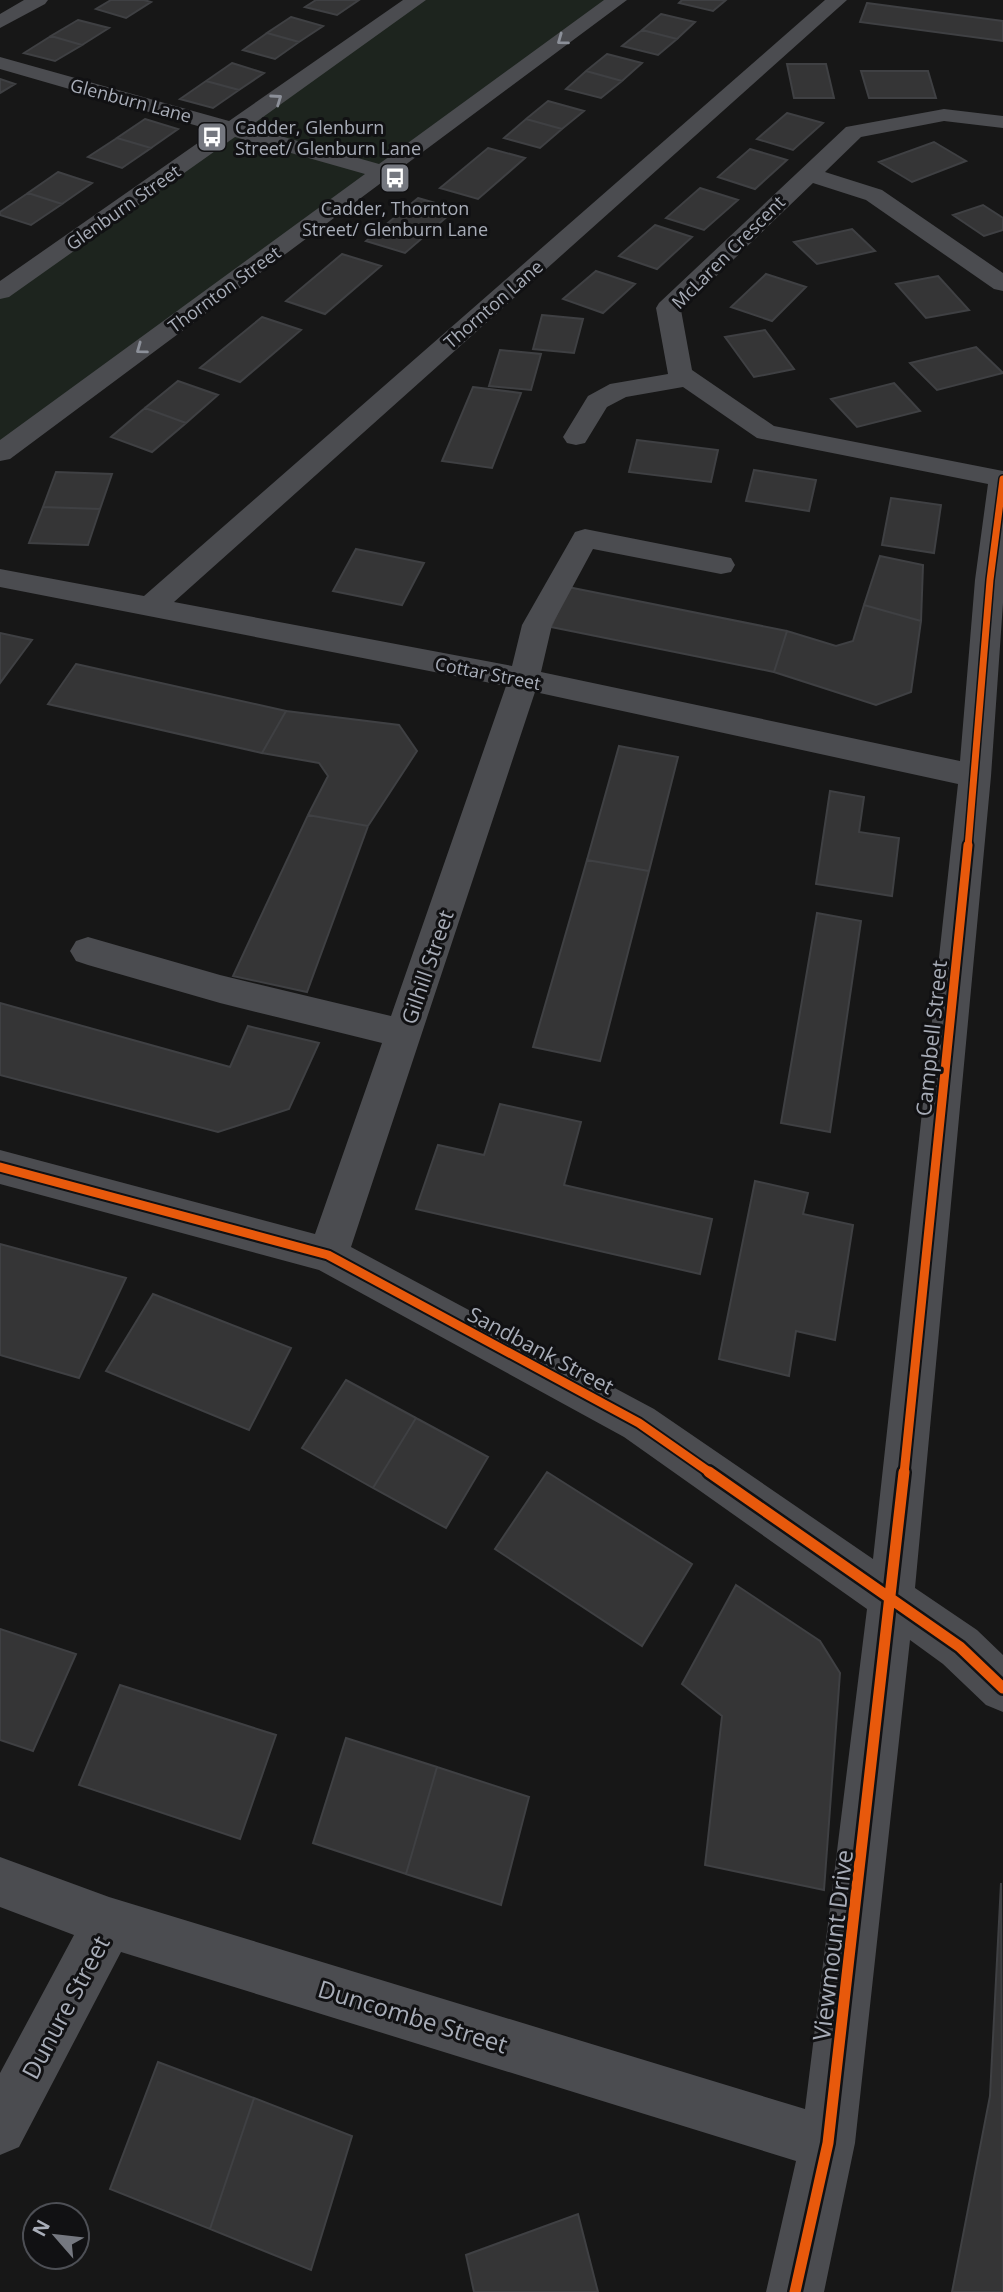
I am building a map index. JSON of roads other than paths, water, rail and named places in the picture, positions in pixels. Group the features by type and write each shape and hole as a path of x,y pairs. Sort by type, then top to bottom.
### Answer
{"street":[{"path":"0,22 38,0"},
{"name":"Glenburn Street","path":"0,292 236,129 416,0"},
{"name":"Thornton Street","path":"0,453 617,0"},
{"name":"Thornton Lane","path":"150,607 837,0"},
{"name":"Glenburn Lane","path":"0,63 383,172"},
{"name":"McLaren Crescent","path":"688,379 680,373 668,308 854,132 944,115 1003,122"},
{"path":"807,174 874,195 1003,284"},
{"path":"576,437 597,402 619,390 688,379 766,432 1003,479"},
{"name":"Campbell Street","path":"891,1600 975,776 990,580 1003,479"},
{"name":"Gilhill Street","path":"328,1255 524,679 537,625 585,538 721,565"},
{"name":"Cottar Street","path":"0,578 524,679 975,776"},
{"path":"88,951 220,989 404,1034"},
{"name":"Sandbank Street","path":"0,1167 328,1255 639,1423 960,1647 1003,1688"},
{"name":"Viewmount Drive","path":"795,2292 828,2143 891,1600"},
{"name":"Duncombe Street","path":"0,1882 109,1923 828,2143"},
{"name":"Dunure Street","path":"0,2128 109,1923"}],"place":[{"name":"Cadder, Glenburn Street/ Glenburn Lane","path":"212,137"},
{"name":"Cadder, Thornton Street/ Glenburn Lane","path":"395,178"}]}
